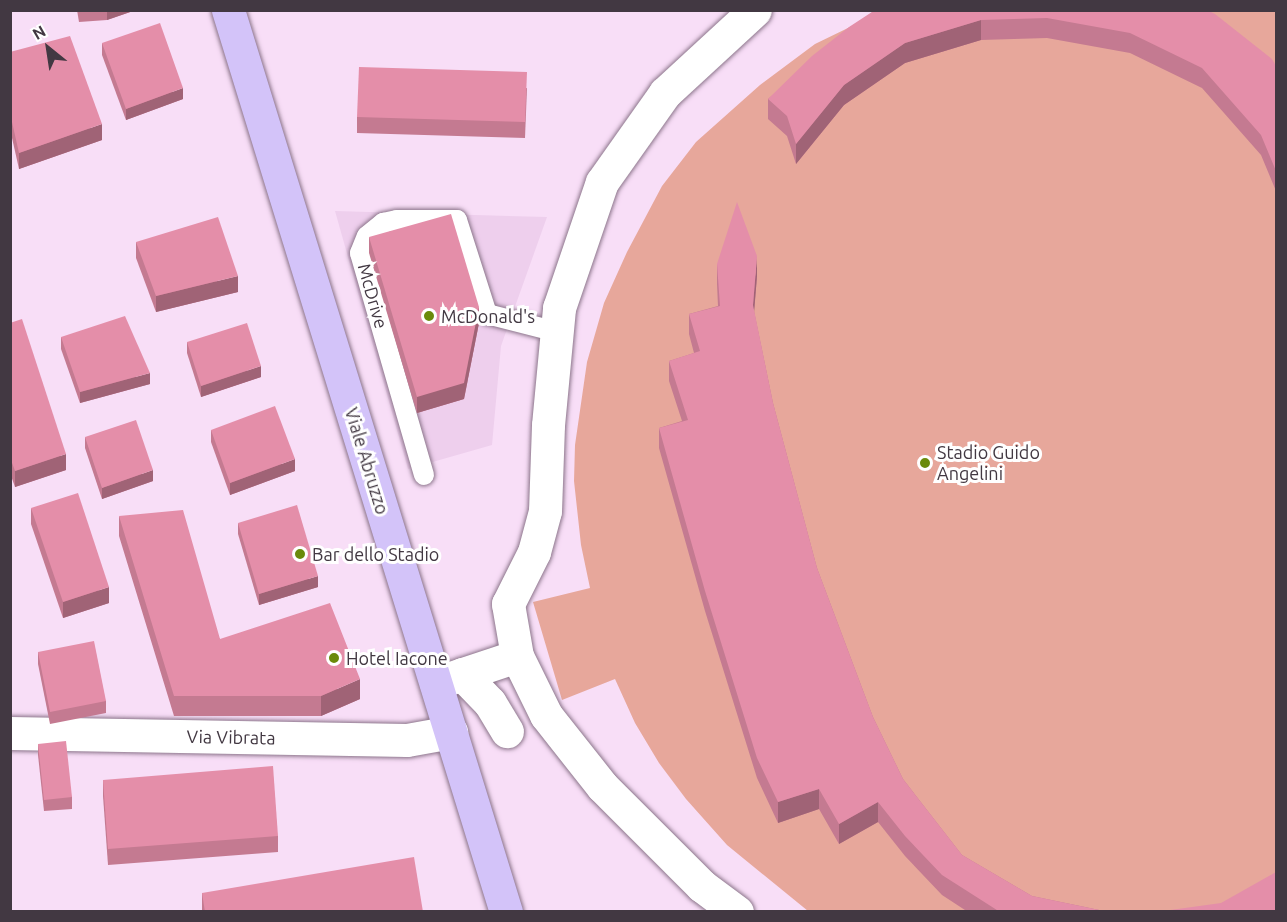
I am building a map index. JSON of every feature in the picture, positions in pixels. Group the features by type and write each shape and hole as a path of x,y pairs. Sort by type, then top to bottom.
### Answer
{"main road":[{"name":"Viale Abruzzo","path":"228,10 449,678 451,732 506,912"}],"street":[{"path":"737,912 702,886 602,786 546,715 517,656 508,604 534,552 544,511 548,425 560,308 602,182 665,93 755,10"},
{"path":"449,678 517,656"},
{"path":"449,678 490,703 507,731"},
{"name":"Via Vibrata","path":"10,733 407,740 451,732"}],"lane":[{"name":"McDrive","path":"424,475 360,253 367,236 383,223 397,220 457,220 487,314 557,332"}],"shaded area":[{"name":"Stadio Guido Angelini","path":"883,11 1276,11 1276,911 808,911 727,845 686,799 659,763 635,723 615,679 562,700 533,602 590,588 581,545 574,481 575,445 587,362 604,303 627,252 662,186 696,142 760,85 815,44"},
{"path":"335,211 547,217 501,346 492,445 408,469"}],"building":[{"path":"875,10 1207,10 1272,59 1276,66 1276,171 1261,135 1202,68 1130,33 1047,18 981,20 905,43 844,85 796,144 787,116 768,99 812,56"},
{"path":"160,23 183,88 126,109 102,43"},
{"path":"70,36 102,124 19,153 10,113 10,52"},
{"path":"359,67 527,72 525,122 357,117"},
{"path":"737,202 757,256 753,305 773,403 817,568 873,717 903,779 962,855 1032,896 1109,912 1000,912 942,875 905,836 878,802 839,824 819,789 778,802 757,758 705,591 659,428 688,420 669,361 700,351 689,314 720,306 717,264"},
{"path":"451,214 479,307 464,383 417,397 369,237"},
{"path":"218,217 238,276 156,296 136,242"},
{"path":"125,316 150,373 80,392 61,337"},
{"path":"22,319 66,454 15,471 10,457 10,323"},
{"path":"247,323 261,366 201,386 187,342"},
{"path":"275,406 295,459 230,483 211,430"},
{"path":"136,420 153,470 102,488 85,437"},
{"path":"78,493 109,587 63,602 31,508"},
{"path":"297,505 318,576 259,594 238,523"},
{"path":"183,510 220,639 330,603 360,679 321,696 174,696 119,516"},
{"path":"94,641 106,701 50,712 38,652"},
{"path":"66,741 72,797 44,800 38,744"},
{"path":"273,766 278,836 108,849 103,780"},
{"path":"414,857 423,912 205,912 202,893"},
{"path":"1276,872 1276,912 1156,912 1221,903"}],"place":[{"name":"McDonald's","path":"429,316"},
{"name":"Stadio Guido Angelini","path":"925,463"},
{"name":"Bar dello Stadio","path":"300,554"},
{"name":"Hotel Iacone","path":"334,658"}]}
